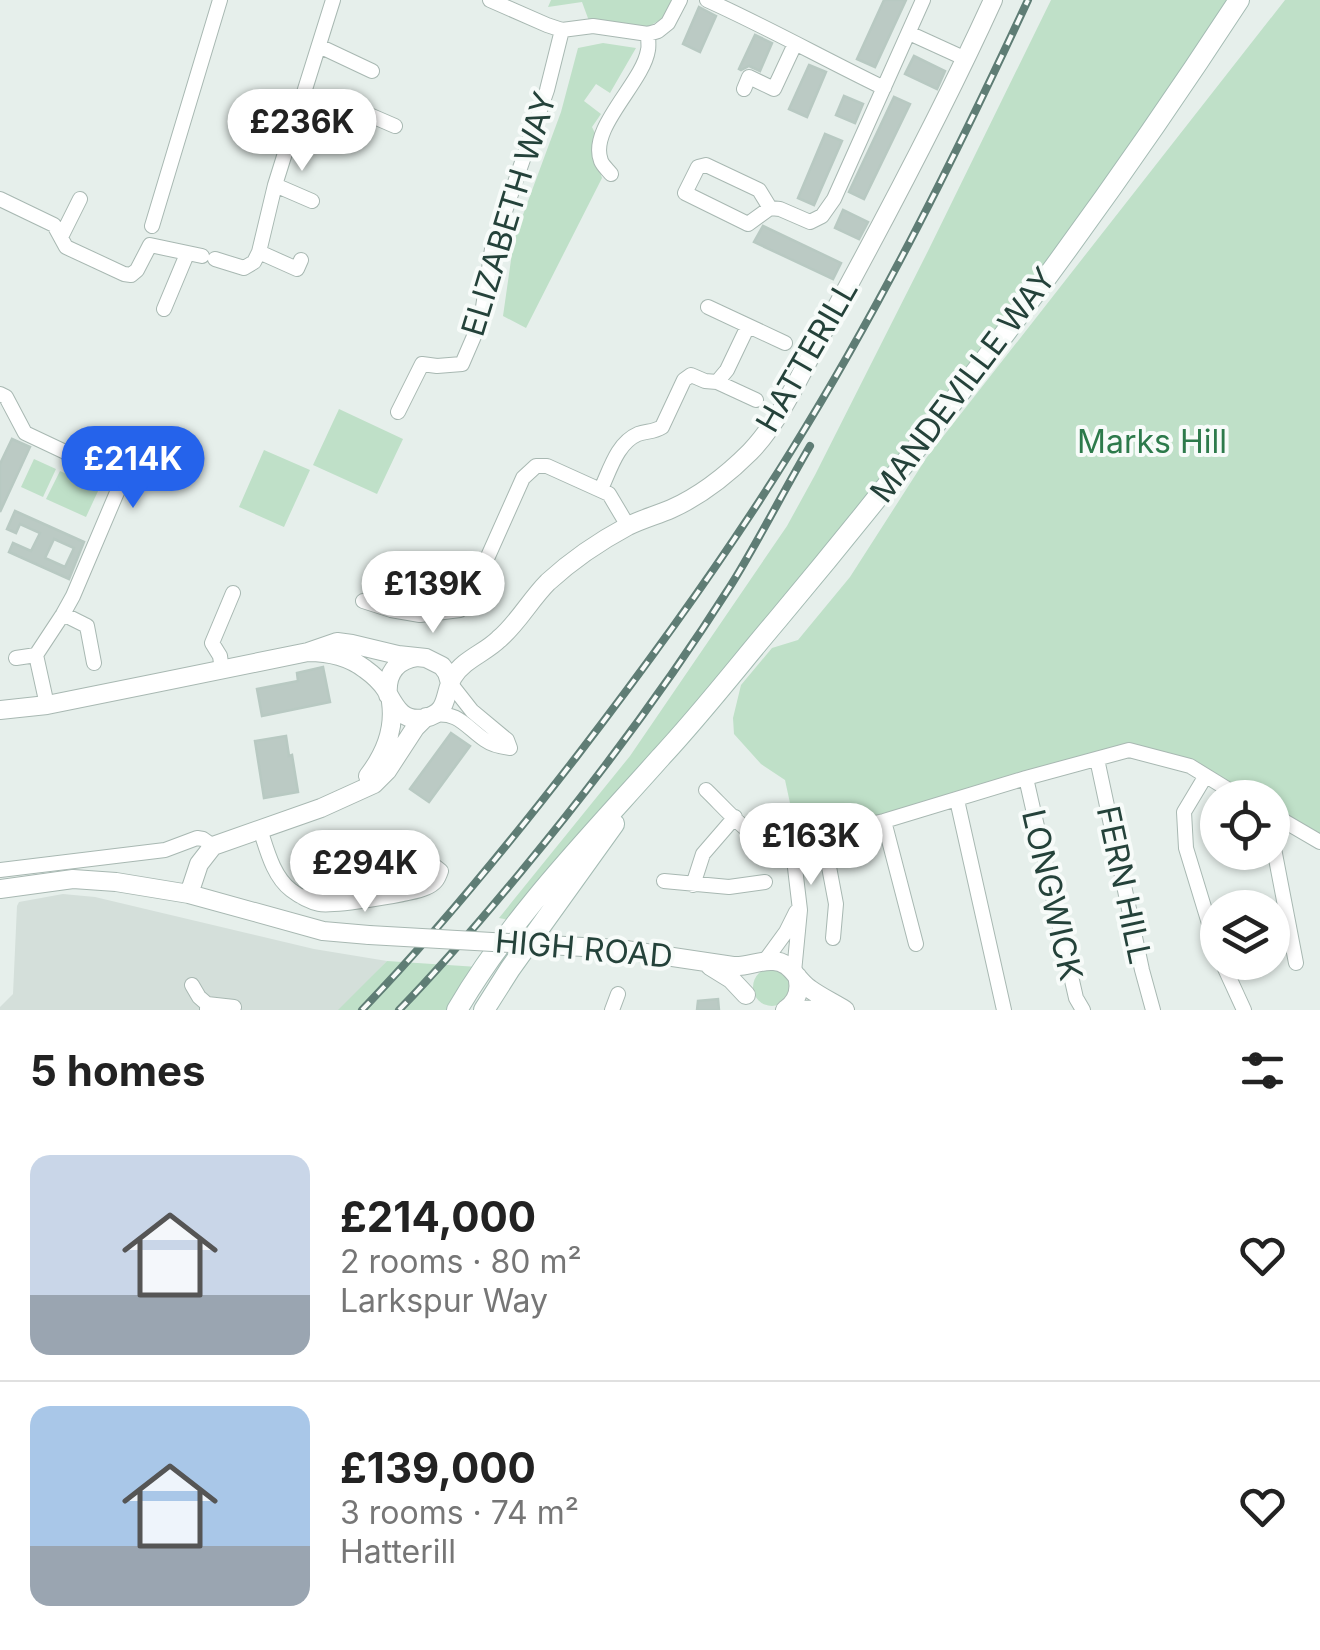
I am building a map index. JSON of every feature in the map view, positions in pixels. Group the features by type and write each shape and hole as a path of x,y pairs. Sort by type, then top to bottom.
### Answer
{"main road":[{"name":"MANDEVILLE WAY","path":"457,1010 490,958 550,880 665,753 968,382 1124,169 1240,0"},
{"name":"MANDEVILLE WAY","path":"484,1010 665,753"}],"street":[{"path":"152,226 220,0"},
{"path":"0,199 58,231 66,247 124,274 131,275 137,270 150,245 244,268 254,262 259,252 294,122 333,0"},
{"path":"490,0 562,30 593,26 648,34 668,23 680,0"},
{"path":"708,0 884,88"},
{"path":"770,208 760,190 706,165 698,167 685,193 748,224 770,208 810,222 822,216 834,200 923,0"},
{"name":"HATTERILL","path":"308,652 350,660 372,674 403,715 417,719 430,716 446,701 450,683 465,664 497,642 546,584 568,565 628,526 704,490 753,450 774,422 880,226 992,0"},
{"name":"ELIZABETH WAY","path":"398,412 422,364 462,364 481,320 492,249 547,90 562,30"},
{"path":"909,33 966,59"},
{"path":"611,174 601,160 599,142 641,70 649,48 648,34"},
{"path":"744,88 749,78 774,88 795,44"},
{"path":"318,46 372,71"},
{"path":"294,122 344,143 358,110 395,126"},
{"path":"276,184 312,201"},
{"path":"58,231 80,199"},
{"path":"259,252 297,269 301,260"},
{"path":"164,309 201,256"},
{"path":"708,307 785,343"},
{"path":"717,382 748,326"},
{"path":"601,489 620,450 630,439 662,427 684,380 691,375 756,400"},
{"path":"0,394 6,397 26,433 116,476 118,483 108,517 64,614 36,655 47,705"},
{"path":"363,602 420,615 460,610 468,602 519,485 536,466 547,466 601,489 616,504 628,526"},
{"path":"452,582 472,590"},
{"path":"222,670 212,642 233,594"},
{"path":"64,614 87,626 94,663"},
{"name":"HATTERILL","path":"0,710 47,705 222,670 308,652 327,644 345,643 422,657 452,654 478,645 516,618"},
{"path":"16,658 36,655"},
{"path":"189,894 196,870 213,846 321,808 350,795 378,781 415,728 430,716 455,716 490,743 510,748 507,740 472,711 442,666 422,657 405,660 394,668 388,680 392,716 384,751 350,795"},
{"path":"786,1010 797,996 798,984 795,974 799,896 793,851 798,840 884,821 1129,750 1190,766 1212,780"},
{"name":"FERN HILL","path":"1097,759 1154,1010"},
{"path":"1200,894 1186,848 1184,812 1205,776"},
{"name":"LONGWICK","path":"1026,778 1073,986 1082,1010"},
{"path":"706,790 770,846 793,851"},
{"path":"957,800 1004,1010"},
{"path":"693,885 704,854 735,818"},
{"path":"884,821 916,944"},
{"path":"1290,824 1320,842"},
{"path":"260,829 279,878 300,896 320,904 406,894 429,887 441,871 436,866 426,866 382,888 359,894 300,896"},
{"path":"823,836 836,904 833,938"},
{"path":"0,870 164,850 197,838 213,846"},
{"path":"1278,870 1296,963"},
{"name":"HIGH ROAD","path":"0,889 84,879 134,884 345,934 562,944 738,966 779,961 795,974"},
{"path":"664,882 729,887 764,882"},
{"path":"751,1004 747,978 792,921 799,896"},
{"name":"HIGH ROAD","path":"696,960 725,975 751,1004"},
{"path":"795,974 808,988 845,1010"},
{"path":"1230,980 1244,1010"},
{"path":"192,985 207,1007 234,1006"},
{"path":"612,1010 618,994"},
{"path":"786,1010 818,1010"}],"shaded area":[{"path":"63,894 95,897 314,949 387,961 340,1010 0,1010 13,994 19,902"}],"green space":[{"path":"551,0 672,0 663,18 648,27 589,21 582,2 548,7"},
{"path":"1051,0 1237,0 979,367 513,921 499,918 630,756 787,526"},
{"name":"Marks Hill","path":"1285,0 1320,0 1320,839 1290,823 1290,780 1211,780 1129,750 798,840 785,780 761,764 734,734 733,718 741,685 772,648 798,640 850,577 927,457"},
{"path":"603,43 636,48 610,93 596,84 584,101 601,114 592,127 593,149 602,178 526,328 503,316 514,239 561,112 578,48"},
{"path":"339,409 403,439 377,494 313,465"},
{"path":"264,450 310,470 284,527 239,507"},
{"path":"34,459 56,469 43,497 21,487"},
{"path":"60,471 99,489 86,517 46,499"},
{"path":"387,961 478,967 450,1010 338,1010"},
{"path":"772,968 785,974 791,987 785,1000 772,1006 759,1000 753,987 759,974"}],"building":[{"path":"884,0 906,0 875,67 857,59"},
{"path":"699,7 716,16 700,52 683,44"},
{"path":"755,35 772,43 760,71 749,66 741,70 739,69"},
{"path":"914,56 945,71 937,89 905,74"},
{"path":"809,65 826,72 807,117 789,109"},
{"path":"844,96 863,104 855,123 836,115"},
{"path":"894,97 910,104 864,199 849,192"},
{"path":"825,134 842,141 814,205 798,198"},
{"path":"843,210 868,222 859,239 835,228"},
{"path":"763,226 841,263 833,279 754,242"},
{"path":"12,439 30,447 0,512 0,464"},
{"path":"15,511 84,542 69,579 9,552 13,543 31,551 40,533 20,524 16,533 7,529","holes":["54,539 74,548 65,567 45,558"]},
{"path":"323,667 330,702 262,716 257,689 298,681 297,673"},
{"path":"451,733 470,746 429,802 410,789"},
{"path":"286,736 298,792 264,798 255,741"},
{"path":"718,999 719,1010 697,1010 698,1001"}],"railway":[{"path":"362,1010 446,918 551,789 742,527 826,394 888,283 1028,0"},
{"path":"399,1010 520,873 630,732 731,585 810,446"}]}
